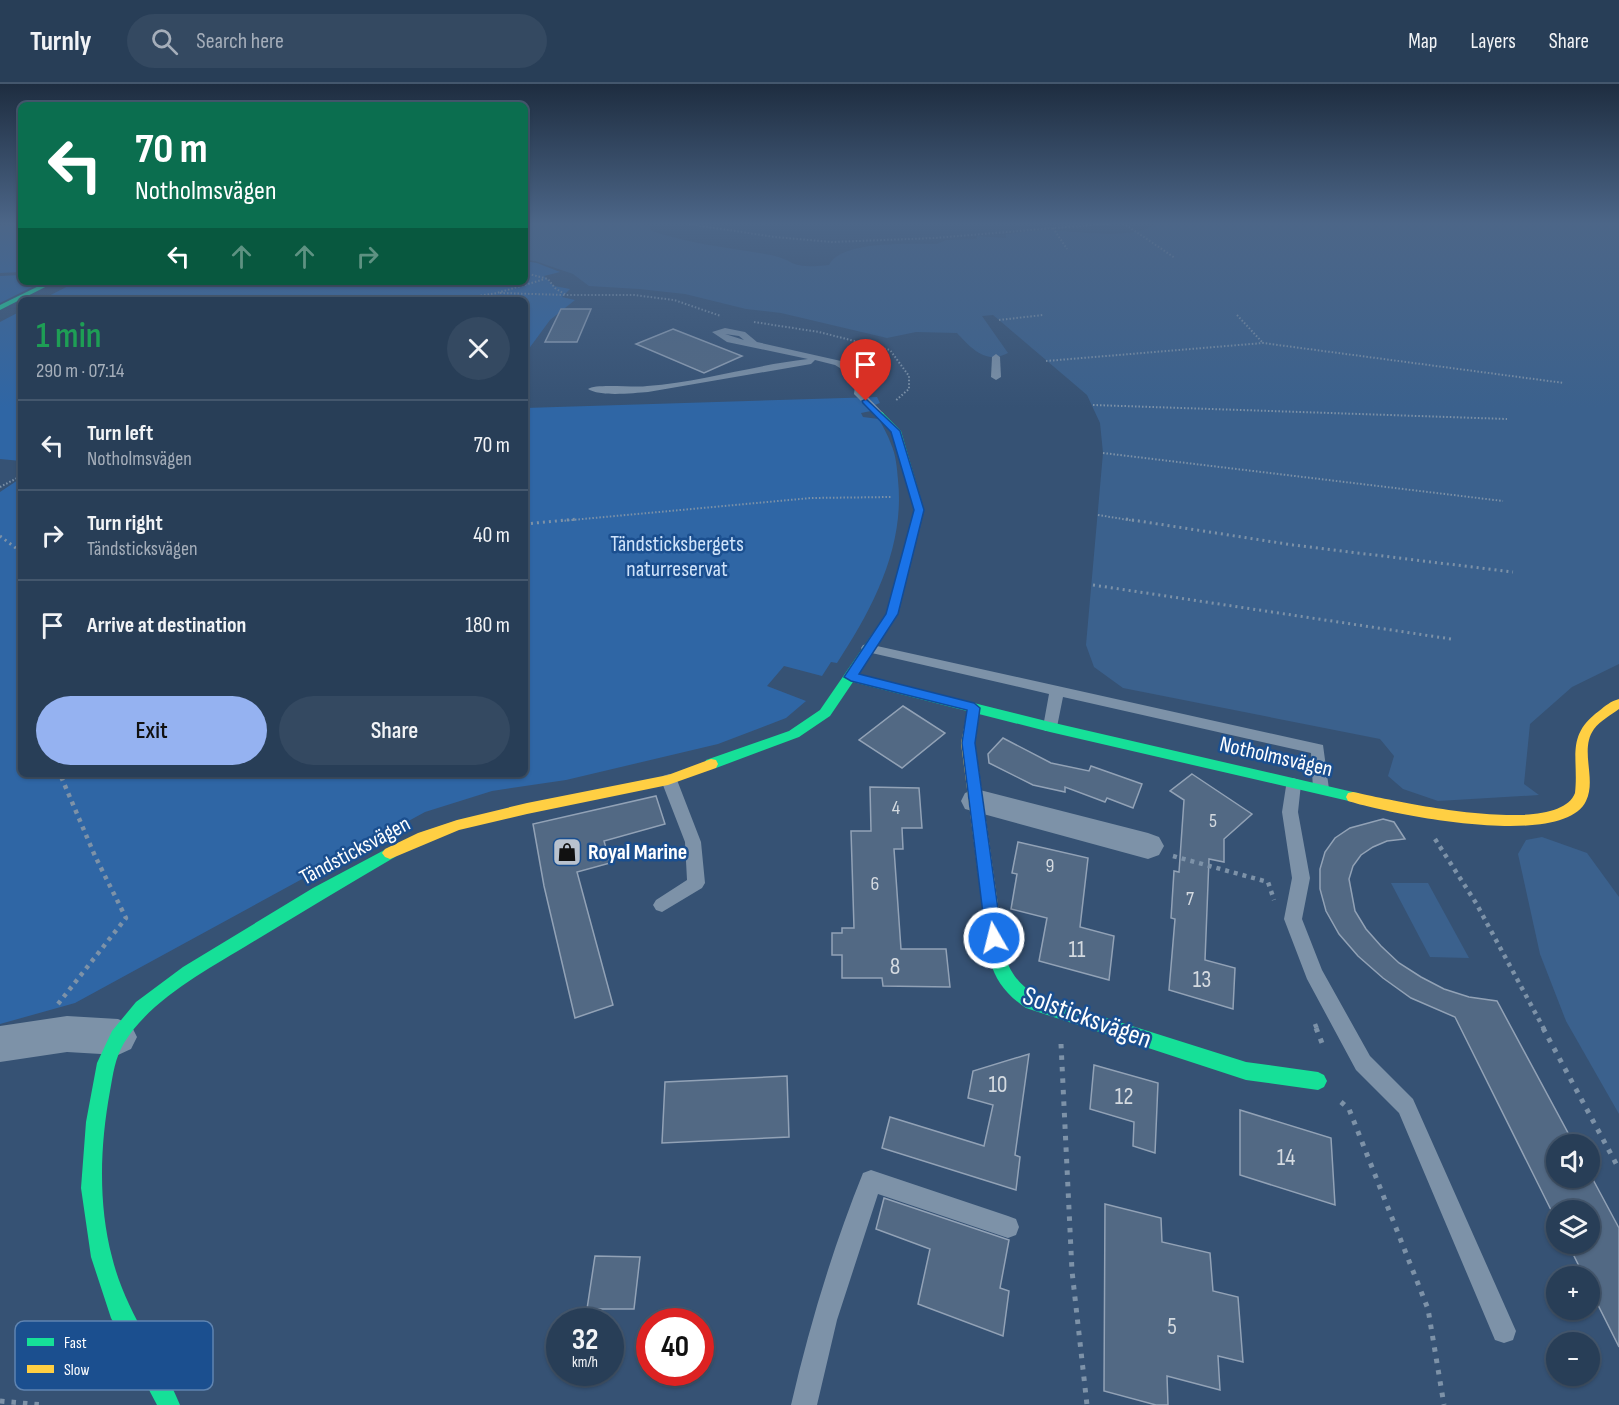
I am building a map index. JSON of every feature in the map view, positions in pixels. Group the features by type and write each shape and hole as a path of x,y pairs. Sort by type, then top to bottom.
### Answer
{"street":[{"path":"22,297 46,285"},
{"path":"0,308 18,299"},
{"name":"Tändsticksvägen","path":"125,1321 101,1257 91,1188 95,1122 106,1063 118,1037 142,1008 189,972 319,893 414,840 507,811 669,780 794,734 825,713 892,614 919,510 896,431 879,414"},
{"name":"Notholmsvägen","path":"851,677 1293,784 1421,812 1493,821 1540,820 1568,813 1578,803 1582,792 1581,754 1587,729 1619,703"},
{"name":"Solsticksvägen","path":"974,708 969,743 997,961 1006,986 1015,994 1060,1014 1246,1071 1318,1081"},
{"path":"976,801 1148,846"},
{"path":"0,1044 67,1034 118,1037"},
{"name":"Tändsticksvägen","path":"161,1390 169,1405"}],"lane":[{"path":"754,344 832,361"},
{"path":"996,357 996,377"},
{"path":"593,389 609,391 654,388 717,379 777,364 832,361"},
{"name":"Tändsticksvägen","path":"832,361 861,377 857,392 879,414"},
{"path":"868,648 1318,749 1321,789"},
{"path":"1050,727 1057,691"},
{"path":"662,905 696,883 693,842 669,780"},
{"path":"1293,784 1290,812 1301,878 1293,919 1314,973 1364,1063 1406,1106 1504,1331"},
{"path":"804,1405 834,1289 871,1181 1008,1227"}],"path":[{"path":"472,297 526,285"},
{"path":"552,285 566,295"},
{"path":"497,293 634,295 674,300 703,311"},
{"path":"999,320 1043,315"},
{"path":"1237,315 1263,343"},
{"path":"1046,361 1263,343 1563,382"},
{"path":"1094,405 1507,419"},
{"path":"1103,453 1503,501"},
{"path":"0,487 18,478"},
{"path":"528,524 811,498 915,496"},
{"path":"1098,515 1293,545 1513,572"},
{"path":"0,536 18,550"},
{"path":"1093,585 1451,639"},
{"path":"57,1005 126,918 95,856 61,777"},
{"path":"1421,812 1476,903 1619,1169"},
{"path":"1148,846 1155,851 1268,882 1275,903"},
{"path":"1311,1013 1331,1067 1318,1081 1349,1109 1428,1309 1444,1405"},
{"path":"1060,1014 1072,1271 1087,1405"},
{"path":"0,1401 43,1405"}],"green space":[{"path":"0,285 36,285 0,303"},
{"path":"70,285 553,285 570,289 562,297 575,300 550,320 528,350 528,297 47,297"},
{"path":"18,313 18,461 0,459 0,322"},
{"name":"Tändsticksbergets naturreservat","path":"877,397 880,403 872,406 871,411 861,413 863,417 879,419 895,457 899,505 891,553 874,599 837,663 831,662 822,676 784,666 767,686 806,701 786,718 718,744 566,780 492,791 425,812 75,1003 0,1024 0,492 18,480 18,777 528,777 528,408"}],"shaded area":[{"path":"587,285 1619,285 1619,664 1572,687 1530,724 1524,784 1539,795 1438,801 1403,789 1388,776 1394,756 1380,739 1123,688 1094,667 1086,645 1103,453 1100,423 1087,395 993,315 982,316 1008,353 993,357 973,349 957,333 916,332 887,338 781,313 746,309 685,294"},
{"path":"1542,837 1587,853 1619,897 1619,1114 1566,1021 1540,954 1518,854 1526,840"},
{"path":"1391,883 1428,883 1469,958 1430,957"}],"building":[{"path":"561,309 591,309 577,342 545,342"},
{"path":"673,329 742,356 704,373 636,344"},
{"path":"903,706 945,733 902,768 859,740"},
{"path":"1003,738 1051,763 1089,771 1091,766 1142,784 1133,808 1107,798 1105,802 1065,787 1065,792 1033,785 989,763 988,754"},
{"path":"1192,774 1252,814 1224,839 1224,862 1209,859 1205,960 1235,968 1233,1009 1169,990 1175,919 1171,918 1174,871 1179,872 1184,800 1170,791"},
{"path":"870,787 919,788 922,828 902,828 903,849 894,849 901,949 946,949 950,987 883,986 882,978 842,978 842,955 832,955 832,933 842,933 842,928 854,928 851,831 871,831"},
{"path":"656,796 665,824 604,841 610,863 577,872 613,1005 575,1018 544,886 533,824"},
{"path":"1383,819 1394,822 1405,839 1387,841 1373,847 1361,855 1353,866 1349,879 1355,911 1366,929 1399,963 1421,977 1444,989 1469,997 1497,1001 1569,1134 1546,1134 1546,1188 1598,1188 1619,1228 1619,1347 1600,1309 1600,1266 1579,1266 1573,1254 1600,1254 1600,1200 1546,1200 1455,1017 1411,998 1383,978 1358,956 1339,934 1326,911 1320,889 1320,869 1325,852 1335,838 1350,828"},
{"path":"1018,842 1088,858 1080,927 1114,936 1109,980 1039,961 1047,918 1011,909 1017,874 1012,873"},
{"path":"1029,1054 1015,1155 1020,1157 1016,1190 882,1148 890,1117 984,1146 993,1105 968,1098 973,1071"},
{"path":"1094,1065 1158,1083 1155,1153 1133,1146 1134,1122 1090,1109"},
{"path":"787,1076 789,1137 662,1143 665,1082"},
{"path":"1240,1110 1331,1138 1335,1205 1240,1175"},
{"path":"884,1198 1009,1240 1000,1288 1009,1291 1003,1336 918,1304 930,1249 876,1229"},
{"path":"1105,1204 1161,1218 1162,1242 1210,1253 1213,1291 1238,1297 1243,1362 1218,1356 1220,1390 1167,1376 1168,1405 1156,1405 1104,1391"},
{"path":"595,1256 640,1257 634,1309 587,1308"}],"traffic: fast":[{"path":"22,297 46,285"},
{"path":"0,308 18,299"},
{"path":"711,764 794,734 825,713 892,614 919,510 896,431 879,414"},
{"path":"851,677 1050,727 1353,797"},
{"path":"125,1321 101,1257 91,1188 95,1122 106,1063 118,1037 142,1008 189,972 390,853"},
{"path":"991,912 996,953 1003,975 1019,994 1032,1002 1246,1071 1318,1081"},
{"path":"161,1390 169,1405"}],"traffic: slow":[{"path":"1353,797 1436,814 1508,821 1540,820 1565,814 1579,801 1582,793 1582,747 1587,729 1619,703"},
{"path":"974,708 968,743 991,912"},
{"path":"390,853 423,837 457,825 527,808 668,780 711,764"}],"place":[{"name":"Royal Marine","path":"567,852"}],"route":[{"path":"866,401 896,431 919,510 892,614 851,677 974,708 969,743 994,938"}]}
